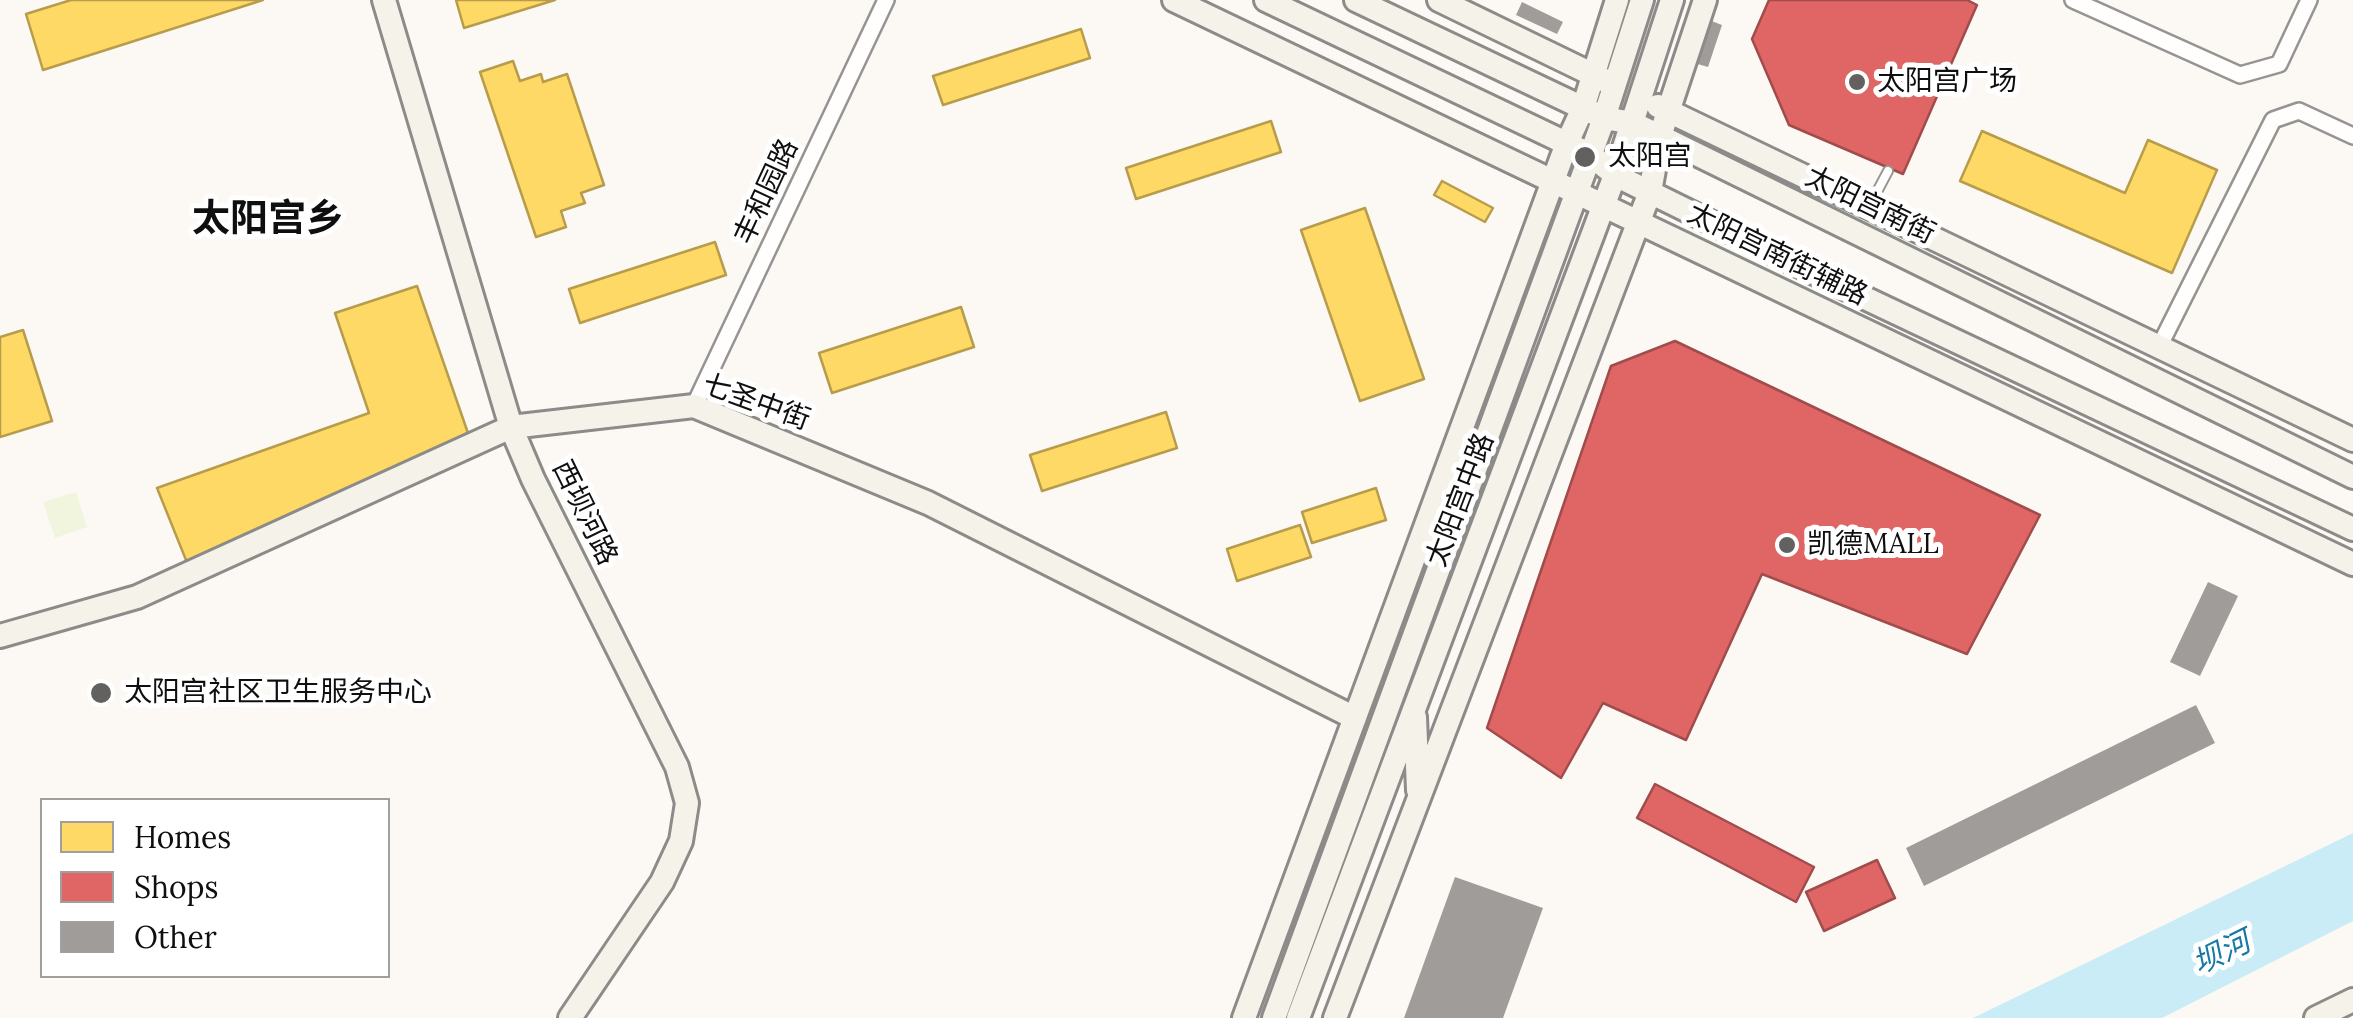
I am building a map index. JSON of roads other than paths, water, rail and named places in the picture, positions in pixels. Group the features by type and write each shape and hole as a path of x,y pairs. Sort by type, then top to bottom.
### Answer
{"street":[{"name":"西坝河路","path":"384,0 511,427 677,766 687,803 681,840 662,882 570,1018"},
{"name":"丰和园路","path":"694,406 886,0"},
{"path":"1266,0 1567,143 1591,155 1615,175 1867,299 2353,529"},
{"name":"太阳宫南街","path":"1356,0 1594,113 1633,123 2353,477"},
{"name":"太阳宫南街","path":"1439,0 2353,440"},
{"name":"太阳宫中路","path":"1274,1018 1591,155 1593,74 1617,0"},
{"name":"太阳宫中路","path":"1244,1018 1552,181 1567,143 1615,85 1642,0"},
{"name":"太阳宫中路","path":"1298,1018 1604,205 1672,0"},
{"path":"1335,1018 1650,192 1660,136 1705,0"},
{"path":"2073,0 2240,74 2279,64 2308,0"},
{"name":"太阳宫南街辅路","path":"1179,2 2353,564"},
{"path":"2158,348 2272,120 2299,110 2353,136"},
{"name":"七圣中街","path":"0,636 137,597 511,427 694,406 928,503 1355,718"},
{"path":"1487,516 1521,530"},
{"path":"1332,779 1401,673"},
{"path":"1415,707 1419,799"},
{"path":"2316,1018 2353,1000"}],"lane":[{"path":"1868,207 1888,171"}],"water":[{"name":"坝河","path":"2353,833 2353,921 2162,1018 1973,1018"}],"place":[{"name":"太阳宫广场","path":"1857,82"},
{"name":"太阳宫","path":"1585,157"},
{"name":"凯德MALL","path":"1787,545"},
{"name":"太阳宫社区卫生服务中心","path":"101,693"}],"district":[{"name":"太阳宫乡","path":"268,220"}]}
